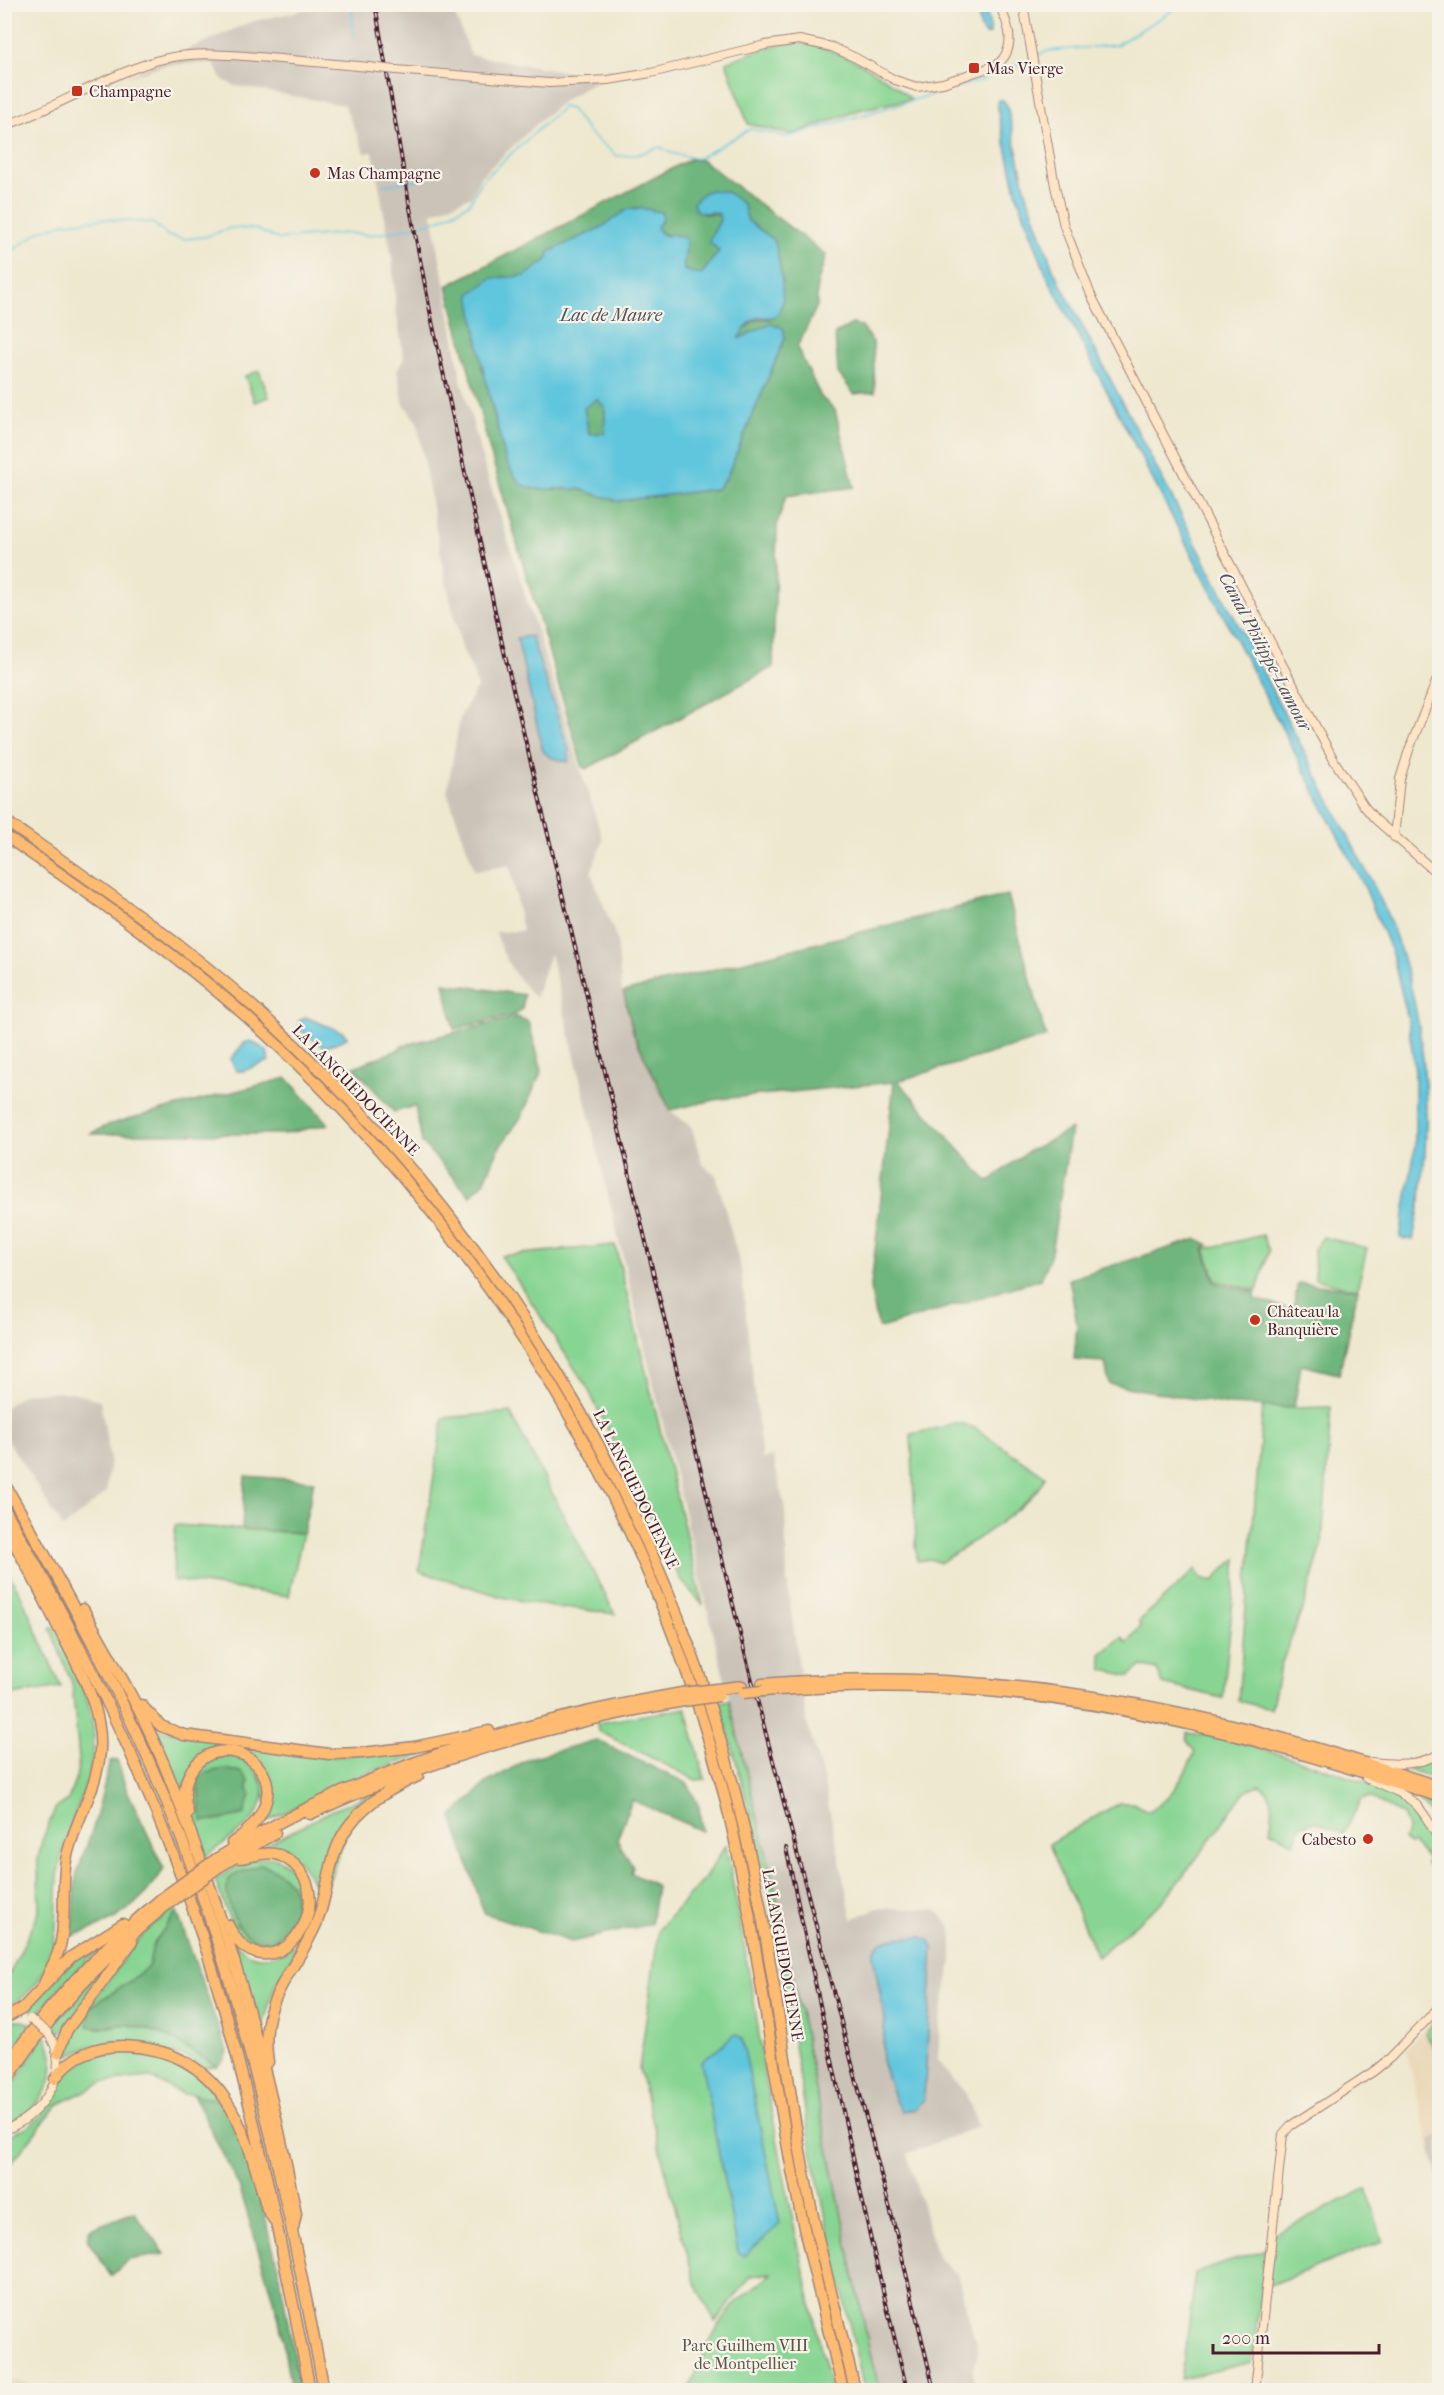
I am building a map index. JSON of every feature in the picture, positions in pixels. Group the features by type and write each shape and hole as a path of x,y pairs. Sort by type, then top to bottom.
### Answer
{"highway":[{"name":"LA LANGUEDOCIENNE","path":"4,820 133,911 210,970 291,1042 365,1116 430,1191 493,1273 546,1352 604,1453 640,1526 670,1595 695,1660 728,1764 758,1892 807,2187 855,2391"},
{"name":"LA LANGUEDOCIENNE","path":"4,835 140,930 206,982 281,1048 356,1123 421,1198 490,1289 534,1355 587,1447 622,1517 664,1614 687,1675 719,1777 748,1905 794,2184 843,2391"},
{"path":"4,1483 65,1589 145,1752 180,1834 208,1913 266,2111 324,2391"},
{"path":"4,1508 90,1665 139,1771 169,1844 201,1934 227,2015 253,2113 278,2225 310,2391"},
{"path":"4,1526 87,1685 96,1708 101,1745 98,1768 91,1791 67,1856 64,1873 62,1936 55,1960 44,1984"},
{"path":"65,1589 78,1599 118,1670 163,1761 214,1899 270,2083 296,2214 292,2232"},
{"path":"118,1670 153,1719 168,1730 196,1738 343,1754 405,1749 503,1728 520,1729"},
{"path":"4,2085 47,2022 117,1948 163,1902 223,1859 336,1793 389,1771 588,1710 812,1680 900,1678 1026,1688 1243,1728 1357,1760 1440,1787"},
{"path":"763,1687 942,1688 1016,1695 1150,1716 1241,1736 1440,1797"},
{"path":"223,1859 339,1801 443,1761 572,1723 683,1697"},
{"path":"193,1842 194,1832 184,1795 189,1774 198,1762 212,1753 227,1751 241,1754 252,1760 260,1768 266,1782 268,1798 264,1812 256,1823 232,1843 223,1859"},
{"path":"270,2083 267,2031 271,2011 284,1979 318,1920 332,1860 340,1840 349,1825 377,1798 436,1768 443,1761"},
{"path":"214,1899 239,1943 250,1952 261,1955 273,1955 282,1950 295,1938 306,1921 310,1895 303,1875 291,1862 274,1853 223,1859"},
{"path":"4,2070 34,2027 62,1993 148,1909 163,1902"},
{"path":"7,2016 21,2009 71,1957 102,1939 142,1909 148,1909"},
{"path":"58,2053 67,2030 133,1940 136,1930"},
{"path":"55,2079 63,2068 76,2057 97,2049 116,2046 152,2049 169,2054 195,2069 215,2086 234,2111 245,2137 267,2210 278,2225"}],"street":[{"path":"4,126 53,107 122,74 156,61 179,56 225,55 549,83 608,80 651,73 765,45 799,40 832,47 907,85 927,87 997,65 1005,58 1011,47 1006,17 998,4"},
{"path":"1023,4 1064,226 1091,295 1330,752 1364,806 1394,837 1440,876"},
{"path":"1394,837 1403,769 1408,750 1440,672"},
{"path":"1357,1760 1407,1765 1422,1762 1440,1754"},
{"path":"1342,1766 1403,1793 1419,1806 1440,1843"},
{"path":"1255,2391 1283,2134 1290,2126 1390,2058 1440,2006"},
{"path":"5,2131 34,2114 49,2095 55,2079 58,2053 47,2032 30,2019 7,2016"}],"shaded area":[{"path":"331,4 451,5 471,55 573,73 615,70 566,99 546,115 480,177 472,196 432,213 461,379 483,462 603,840 591,873 617,940 622,995 634,1035 670,1110 692,1128 702,1164 716,1175 741,1269 762,1459 773,1457 785,1508 787,1581 807,1724 821,1769 852,1919 877,1908 936,1909 952,1928 952,1962 940,2019 938,2061 966,2094 978,2126 907,2154 938,2259 957,2273 978,2352 973,2371 975,2390 880,2390 872,2362 775,1890 550,953 535,998 514,973 502,951 496,932 522,931 510,865 475,871 447,792 460,717 477,688 473,672 462,649 444,573 417,422 404,405 397,370 404,359 396,310 392,258 373,152 365,153 344,105 235,86 222,79 213,63 165,65 126,77 250,22"},
{"path":"72,1392 100,1400 110,1460 106,1493 63,1528 5,1436 5,1407 25,1393"},
{"path":"1439,2011 1439,2184 1406,2049"},
{"path":"1439,2136 1439,2184 1430,2140"},
{"path":"5,2381 109,2390 5,2390"}],"green space":[{"path":"798,42 829,50 859,63 886,79 911,99 859,110 797,133 789,134 748,124 726,62 767,47"},
{"path":"690,159 702,160 826,255 817,285 817,306 797,347 821,397 835,410 854,487 786,496 777,525 773,667 586,769 582,765 490,451 447,286","holes":["743,204 748,221 774,241 782,282 770,319 754,321 737,340 771,323 785,338 727,476 717,489 618,501 579,489 534,489 506,462 482,365 492,278 525,276 548,259 549,252 602,227 628,209 640,208 661,212 661,222 657,227 659,232 687,244 682,260 684,270 701,275 719,251 709,241 720,220 719,214 702,214"]},
{"path":"852,324 861,326 873,342 875,392 854,394 838,373 835,334"},
{"path":"259,371 269,397 255,402 245,376"},
{"path":"597,398 605,407 605,433 588,434 584,408"},
{"path":"1008,895 1046,1037 898,1081 988,1182 1024,1154 1071,1129 1051,1253 1041,1279 880,1328 874,1312 871,1286 894,1082 719,1099 670,1110 634,1035 623,992"},
{"path":"444,983 524,995 522,1009 515,1015 454,1029"},
{"path":"516,1017 528,1021 542,1070 522,1116 499,1148 484,1182 470,1196 422,1143 415,1106 394,1112 354,1067 400,1049 401,1046"},
{"path":"287,1078 328,1124 284,1134 90,1134 128,1119"},
{"path":"1263,1235 1269,1251 1257,1290 1216,1281 1205,1249"},
{"path":"1323,1237 1367,1248 1357,1290 1315,1279 1314,1249"},
{"path":"1197,1239 1209,1245 1204,1249 1215,1283 1256,1292 1254,1299 1293,1310 1298,1283 1358,1289 1339,1374 1301,1365 1294,1408 1230,1405 1109,1384 1105,1362 1074,1360 1077,1323 1069,1279"},
{"path":"615,1245 703,1605 681,1580 587,1387 501,1256"},
{"path":"1263,1406 1331,1407 1322,1545 1305,1602 1281,1665 1271,1709 1238,1701"},
{"path":"510,1412 615,1614 565,1607 563,1609 506,1598 419,1571 443,1418"},
{"path":"960,1423 975,1428 1045,1476 1040,1487 1015,1511 966,1546 940,1563 930,1559 917,1561 911,1434"},
{"path":"245,1476 314,1481 303,1533 242,1529"},
{"path":"175,1525 303,1533 289,1596 173,1580"},
{"path":"1237,1559 1223,1698 1163,1684 1157,1670 1142,1666 1130,1676 1103,1670 1101,1654 1122,1637 1127,1643 1141,1626 1139,1621 1196,1569 1200,1578 1214,1581"},
{"path":"4,1565 22,1597 61,1687 5,1696"},
{"path":"53,1626 78,1675 87,1701 91,1714 94,1746 87,1782 59,1868 56,1927 52,1951 41,1976 31,1989 19,2000 5,2005 5,1984 39,1912 38,1859 42,1841 55,1809 68,1800 76,1778 79,1759 72,1683 50,1628"},
{"path":"729,1700 775,1890 872,2362 880,2390 864,2390 814,2163 768,1892 753,1824 720,1702"},
{"path":"686,1708 705,1779 696,1780 598,1731 597,1723"},
{"path":"150,1722 160,1730 335,1757 474,1738 362,1775 259,1825 268,1808 256,1760 213,1750 179,1791"},
{"path":"1187,1733 1220,1737 1306,1762 1380,1788 1400,1799 1417,1814 1439,1856 1439,1876 1426,1863 1429,1860 1413,1843 1410,1845 1404,1840 1408,1828 1403,1815 1370,1797 1362,1799 1343,1834 1316,1821 1301,1825 1294,1843 1270,1830 1273,1810 1271,1798 1269,1793 1259,1785 1245,1791 1163,1901 1097,1957 1049,1844 1119,1803 1133,1803 1149,1811 1157,1806 1177,1785 1195,1752 1187,1741"},
{"path":"596,1740 688,1784 699,1807 702,1831 632,1800 617,1840 633,1867 631,1873 657,1886 651,1924 571,1942 484,1913 452,1816 486,1783 530,1758"},
{"path":"230,1756 247,1763 257,1773 263,1791 262,1803 257,1814 248,1824 205,1856 192,1808 190,1793 192,1779 199,1768 211,1760"},
{"path":"1439,1756 1439,1780 1407,1769"},
{"path":"117,1760 126,1788 164,1869 155,1882 125,1912 101,1926 72,1936 76,1876 95,1822 110,1761"},
{"path":"222,1769 241,1772 249,1781 247,1787 251,1795 244,1814 220,1820 202,1821 197,1779 206,1773"},
{"path":"385,1788 353,1815 316,1917 275,1985 262,2029 260,2029 233,1941 246,1953 256,1956 267,1957 290,1949 297,1940 311,1909 314,1887 304,1868 294,1857 280,1849 260,1848 331,1811"},
{"path":"1406,1790 1439,1801 1439,1832 1426,1809"},
{"name":"Parc Guilhem VIII de Montpellier","path":"726,1845 755,2007 765,2078 830,2390 689,2390 707,2346 726,2315 738,2301 772,2273 751,2276 715,2322 694,2280 639,2069 659,1929 705,1878"},
{"path":"274,1857 287,1865 297,1877 302,1890 304,1905 295,1932 284,1942 270,1948 253,1948 236,1932 215,1880 246,1860","holes":["276,1869 252,1938 236,1924"]},
{"path":"261,1864 275,1870 285,1878 292,1887 295,1897 291,1919 274,1941 256,1940 248,1935 232,1913 227,1895 228,1879"},
{"path":"174,1909 177,1912 153,1944 150,1965 135,1978 89,2008 97,2029 127,2024 159,2032 217,2066 207,2067 182,2056 90,2046 69,2056 63,2052 68,2036 135,1943"},
{"path":"177,1912 227,2051 224,2060 217,2066 153,2031 124,2024 98,2028 88,2026 89,2008 135,1978 149,1965 153,1944"},
{"path":"109,1938 53,1995 37,2015 33,2013 31,2006 79,1954"},
{"path":"114,1958 62,2032 54,2031 51,2026"},
{"path":"1439,2017 1439,2048 1435,2048 1425,2033"},
{"path":"5,2020 19,2020 31,2024 5,2061"},
{"path":"45,2035 53,2064 46,2089 29,2110 5,2126 5,2096"},
{"path":"111,2051 144,2052 178,2064 208,2084 216,2100 183,2094 149,2077 103,2082 57,2105 5,2171 5,2138 37,2120 59,2082 76,2063"},
{"path":"193,2094 216,2100 235,2121 253,2170 279,2271 300,2390 291,2390 279,2319 240,2189"},
{"path":"1367,2188 1382,2241 1267,2286 1273,2234"},
{"path":"134,2212 165,2254 128,2260 111,2276 87,2239 90,2229"},
{"path":"1266,2249 1252,2362 1181,2379 1196,2273"}],"water":[{"path":"976,5 985,5 990,34 985,35 981,29"},
{"path":"998,100 1003,100 1007,105 1026,192 1053,269 1374,886 1392,927 1417,1015 1423,1060 1426,1106 1425,1151 1421,1196 1413,1240 1400,1238 1415,1148 1415,1072 1408,1019 1393,957 1366,890 1046,274 1017,195 997,108"},
{"name":"Lac de Maure","path":"711,190 727,192 743,204 748,221 774,240 782,282 783,302 777,316 757,318 748,325 738,339 771,323 783,328 785,338 727,476 717,489 618,501 579,489 534,489 519,483 506,462 482,365 470,294 492,278 525,276 548,259 549,252 602,227 628,209 640,208 661,212 663,218 657,227 659,232 666,236 672,234 685,238 684,270 701,275 719,251 709,241 720,220 719,214 695,209 693,203 703,193","holes":["597,399 605,407 605,433 589,434 584,408"]},
{"path":"531,636 569,751 568,762 550,757 543,751 517,638"},
{"path":"305,1017 343,1032 347,1037 324,1047 299,1029 299,1021"},
{"path":"251,1041 267,1051 269,1061 243,1071 236,1071 231,1059 244,1043"},
{"path":"922,1937 930,1941 933,1948 924,2098 915,2109 901,2111 882,2061 885,2018 873,1957 879,1944 885,1941"},
{"path":"735,2034 742,2039 780,2224 744,2256 738,2252 701,2062"}],"waterway":[{"path":"351,4 354,37"},
{"path":"1035,56 1048,51 1116,45 1183,4"},
{"path":"4,257 40,231 66,223 103,219 153,223 168,236 184,239 204,237 231,228 255,229 278,239 392,232 439,220 470,203 481,181 563,107 571,109 589,133 617,156 636,155 660,147 671,153 697,159 750,129 787,137 979,81 1028,60"},
{"path":"384,185 420,180"}],"railway":[{"path":"375,4 433,326 502,643 742,1642 898,2240 934,2390"},
{"path":"786,1848 872,2245 907,2390"}],"place":[{"name":"Mas Vierge","path":"974,68"},
{"name":"Champagne","path":"77,91"},
{"name":"Mas Champagne","path":"315,173"},
{"name":"Château la Banquière","path":"1255,1320"},
{"name":"Cabesto","path":"1368,1839"}],"water label":[{"name":"Canal Philippe-Lamour","path":"1265,652"}]}
